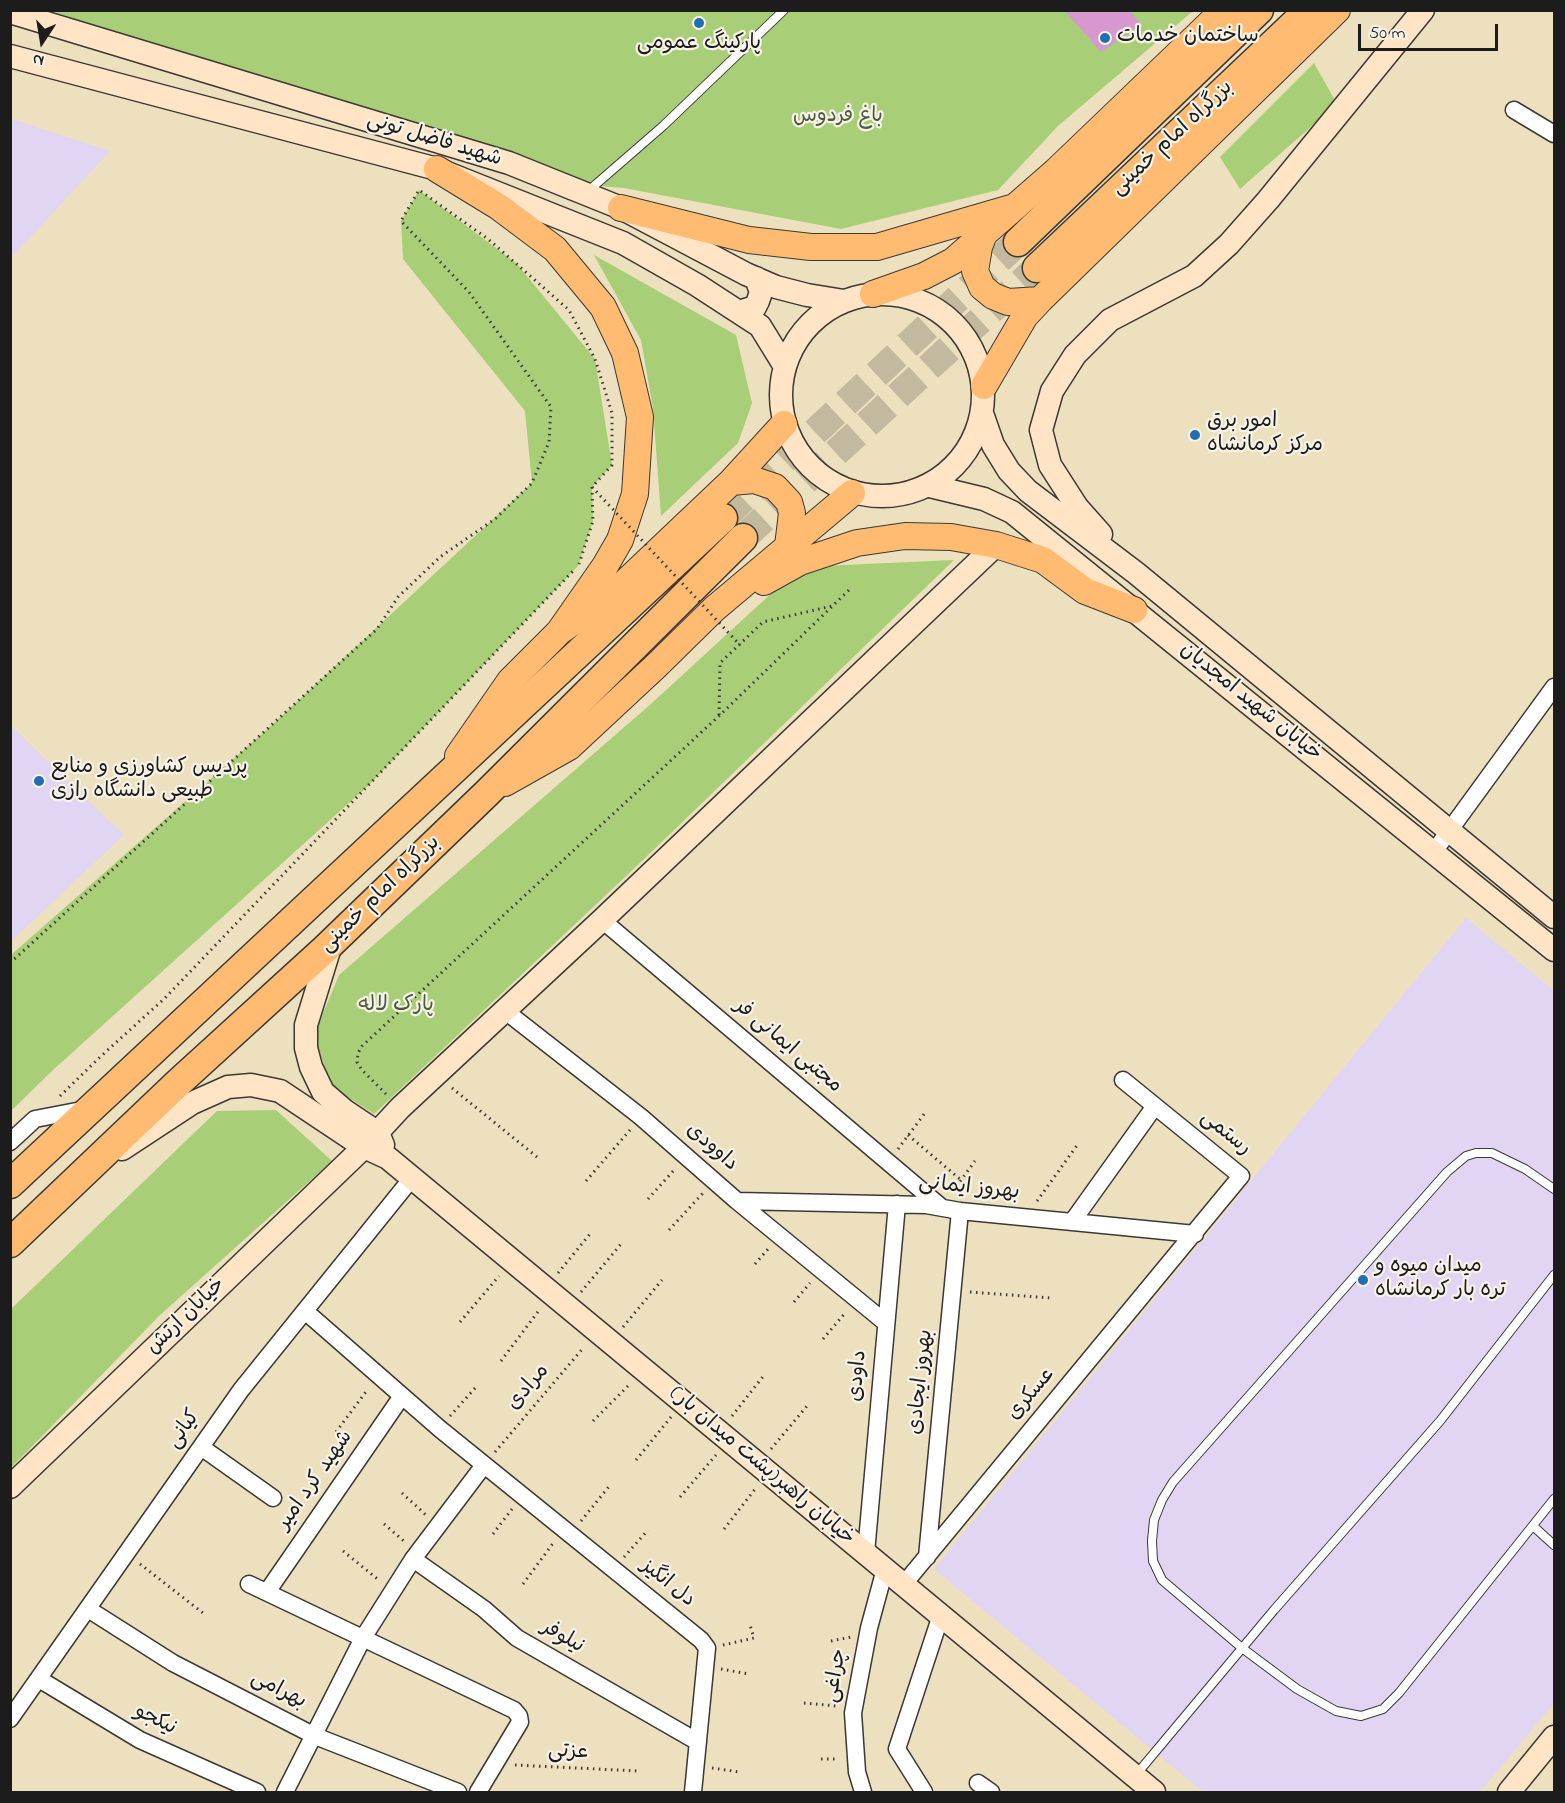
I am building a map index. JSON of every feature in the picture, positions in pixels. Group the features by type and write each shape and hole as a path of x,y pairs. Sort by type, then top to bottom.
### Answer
{"highway":[{"name":"بزرگراه امام خمینی","path":"1018,242 1259,10"},
{"name":"بزرگراه امام خمینی","path":"1037,268 1309,10"},
{"name":"بزرگراه امام خمینی","path":"10,1184 723,518"},
{"name":"بزرگراه امام خمینی","path":"10,1243 178,1083 331,944 486,794 743,538"}],"main road":[{"path":"873,294 905,296 935,308 951,321 959,328 976,355 984,386 983,416 972,444 954,468 930,486 905,495 878,497 852,493 822,478 799,454 784,424 780,394 784,365 798,338 818,316 844,301 873,294 924,276 953,261 1017,207 1224,10"},
{"path":"984,386 1025,316 1040,300 1337,10"},
{"path":"1136,573 1077,507 1050,465 1041,430 1052,391 1075,355 1110,320 1194,276 1230,244 1423,10"},
{"name":"شهید فاضل تونی","path":"10,12 509,164 621,208 776,287 844,301"},
{"name":"شهید فاضل تونی","path":"10,56 437,169 623,243 697,285 760,326 784,365"},
{"path":"437,169 499,207 555,249 603,307 625,353 640,417 635,494 620,540 605,566 559,632 510,681 441,780"},
{"path":"621,208 749,240 811,247 877,247 1017,207"},
{"path":"984,234 975,271 982,287 993,296 1008,302 1040,300"},
{"path":"739,312 755,307 761,292 756,278"},
{"name":"خیابان شهید امجدیان","path":"983,416 998,453 1009,471 1028,492 1136,573 1554,917"},
{"path":"559,632 615,593 731,482 784,424"},
{"path":"731,482 754,480 775,487 789,502 792,513 788,546"},
{"name":"خیابان شهید امجدیان","path":"930,486 984,499 1012,512 1554,950"},
{"path":"486,794 568,747 714,609 852,493"},
{"path":"714,609 800,562 856,543 905,536 951,537 996,545 1043,560 1085,591 1134,610"},
{"name":"خیابان ارتش","path":"10,1487 371,1140 400,1108 602,920 996,545"},
{"path":"331,944 306,1025 306,1048 311,1067 323,1092 371,1140"},
{"path":"83,1174 192,1103 228,1087 251,1085 280,1091 371,1140"},
{"name":"خیابان راهبر(پشت میدان بار)","path":"371,1140 412,1178 1154,1792"},
{"path":"1509,1792 1554,1737"}],"street":[{"path":"1514,110 1554,134"},
{"path":"1433,853 1554,687"},
{"name":"مجتبی ایمانی فر","path":"602,920 942,1208"},
{"name":"داوودی","path":"504,1010 641,1117 737,1201 886,1323"},
{"name":"رستمی","path":"1123,1080 1242,1176 1195,1234"},
{"path":"1072,1222 1155,1106"},
{"path":"10,1142 35,1119 90,1108"},
{"name":"کیانی","path":"10,1719 242,1389 412,1178"},
{"name":"بهروز ایمانی","path":"737,1201 926,1205 960,1211 1195,1234"},
{"name":"داودی","path":"866,1553 897,1204"},
{"name":"بهروز ایجادی","path":"927,1557 960,1211"},
{"name":"عسکری","path":"904,1584 1195,1234"},
{"name":"دل انگیز","path":"305,1311 440,1429 701,1640 707,1648"},
{"name":"شهید کرد امیر","path":"267,1592 402,1396"},
{"path":"201,1447 273,1498"},
{"path":"285,1792 363,1638 416,1556 484,1465"},
{"name":"نیلوفر","path":"416,1556 517,1638 698,1742"},
{"name":"چراغی","path":"863,1792 857,1772 853,1708 869,1628 885,1569"},
{"path":"249,1584 514,1710 520,1722 478,1792"},
{"name":"بهرامی","path":"88,1609 173,1663 315,1736 458,1792"},
{"path":"924,1792 897,1749 941,1615"},
{"path":"693,1792 707,1648"},
{"name":"نیکجو","path":"39,1679 140,1740 257,1792"}],"lane":[{"path":"586,193 663,126 784,10"},
{"path":"1554,1189 1526,1169 1492,1153 1476,1153 1466,1156 1447,1172 1173,1482 1154,1520 1153,1561 1162,1580 1242,1648 1297,1689 1336,1711 1361,1716 1383,1709 1399,1693 1554,1499"},
{"path":"1135,1776 1242,1648 1440,1421 1554,1275"},
{"path":"1533,1526 1554,1545"}],"path":[{"path":"10,963 377,629 398,597 440,557 495,519 532,483 549,442 551,407 469,292 432,256 401,221 418,190 488,239 569,310 595,359 612,413 612,465 592,487 593,521 578,566 165,998 35,1119"},
{"path":"592,487 740,645"},
{"path":"400,1108 362,1070 357,1062 362,1046 719,716 850,589"},
{"path":"719,716 720,663 763,622 834,606"},
{"path":"436,1075 537,1156"},
{"path":"888,1162 925,1113"},
{"path":"586,1181 641,1117"},
{"path":"909,1135 961,1180"},
{"path":"1026,1217 1078,1144"},
{"path":"648,1199 686,1156"},
{"path":"942,1208 975,1161"},
{"path":"669,1230 714,1180"},
{"path":"556,1297 590,1234"},
{"path":"501,1361 556,1297 621,1244"},
{"path":"460,1322 512,1261"},
{"path":"794,1302 821,1270"},
{"name":"مرادی","path":"484,1465 604,1336 662,1280"},
{"path":"954,1291 1051,1298"},
{"path":"822,1340 857,1299"},
{"path":"593,1421 644,1370"},
{"path":"680,1497 765,1374"},
{"path":"336,1432 378,1375"},
{"path":"440,1429 477,1386"},
{"path":"636,1460 683,1402"},
{"path":"724,1529 807,1406"},
{"path":"523,1584 567,1531 611,1484"},
{"path":"402,1493 438,1526"},
{"path":"493,1534 523,1496"},
{"path":"384,1524 416,1556"},
{"path":"613,1569 648,1530"},
{"path":"343,1551 393,1591"},
{"path":"127,1553 203,1613"},
{"path":"707,1648 754,1638 750,1625"},
{"path":"705,1666 749,1674"},
{"path":"804,1702 853,1708"},
{"name":"عزتی","path":"495,1764 638,1771"},
{"path":"696,1765 739,1772"}],"shaded area":[{"path":"10,119 110,151 11,258"},
{"name":"پردیس کشاورزی و منابع طبیعی دانشگاه رازی","path":"11,726 124,835 11,941"},
{"name":"میدان میوه و تره بار کرمانشاه","path":"1466,918 1554,991 1554,1703 1480,1792 1203,1792 934,1569"}],"green space":[{"name":"باغ فردوس","path":"52,11 1193,11 1058,126 998,190 841,229 624,188 559,183"},
{"path":"1314,63 1337,104 1240,189 1220,157"},
{"path":"419,190 517,264 595,359 612,465 592,487 593,521 578,566 370,784 53,1070 11,1111 11,955 272,725 532,483 525,411 403,259 401,221"},
{"path":"594,255 736,335 752,403 738,443 661,516 653,408 641,340"},
{"name":"پارک لاله","path":"954,560 642,861 374,1114 331,1086 314,1035 339,975 652,703 800,567"},
{"path":"276,1110 332,1161 159,1316 11,1468 11,1309 217,1111"}],"building":[{"name":"ساختمان خدمات","path":"1064,10 1129,10 1141,24 1101,52"}],"tunnel":[{"path":"723,518 1018,242"},
{"path":"743,538 1037,268"}],"place":[{"name":"پارکینگ عمومی","path":"699,23"},
{"name":"ساختمان خدمات","path":"1105,38"},
{"name":"امور برق مرکز کرمانشاه","path":"1195,435"},
{"name":"پردیس کشاورزی و منابع طبیعی دانشگاه رازی","path":"39,781"},
{"name":"میدان میوه و تره بار کرمانشاه","path":"1363,1280"}]}
